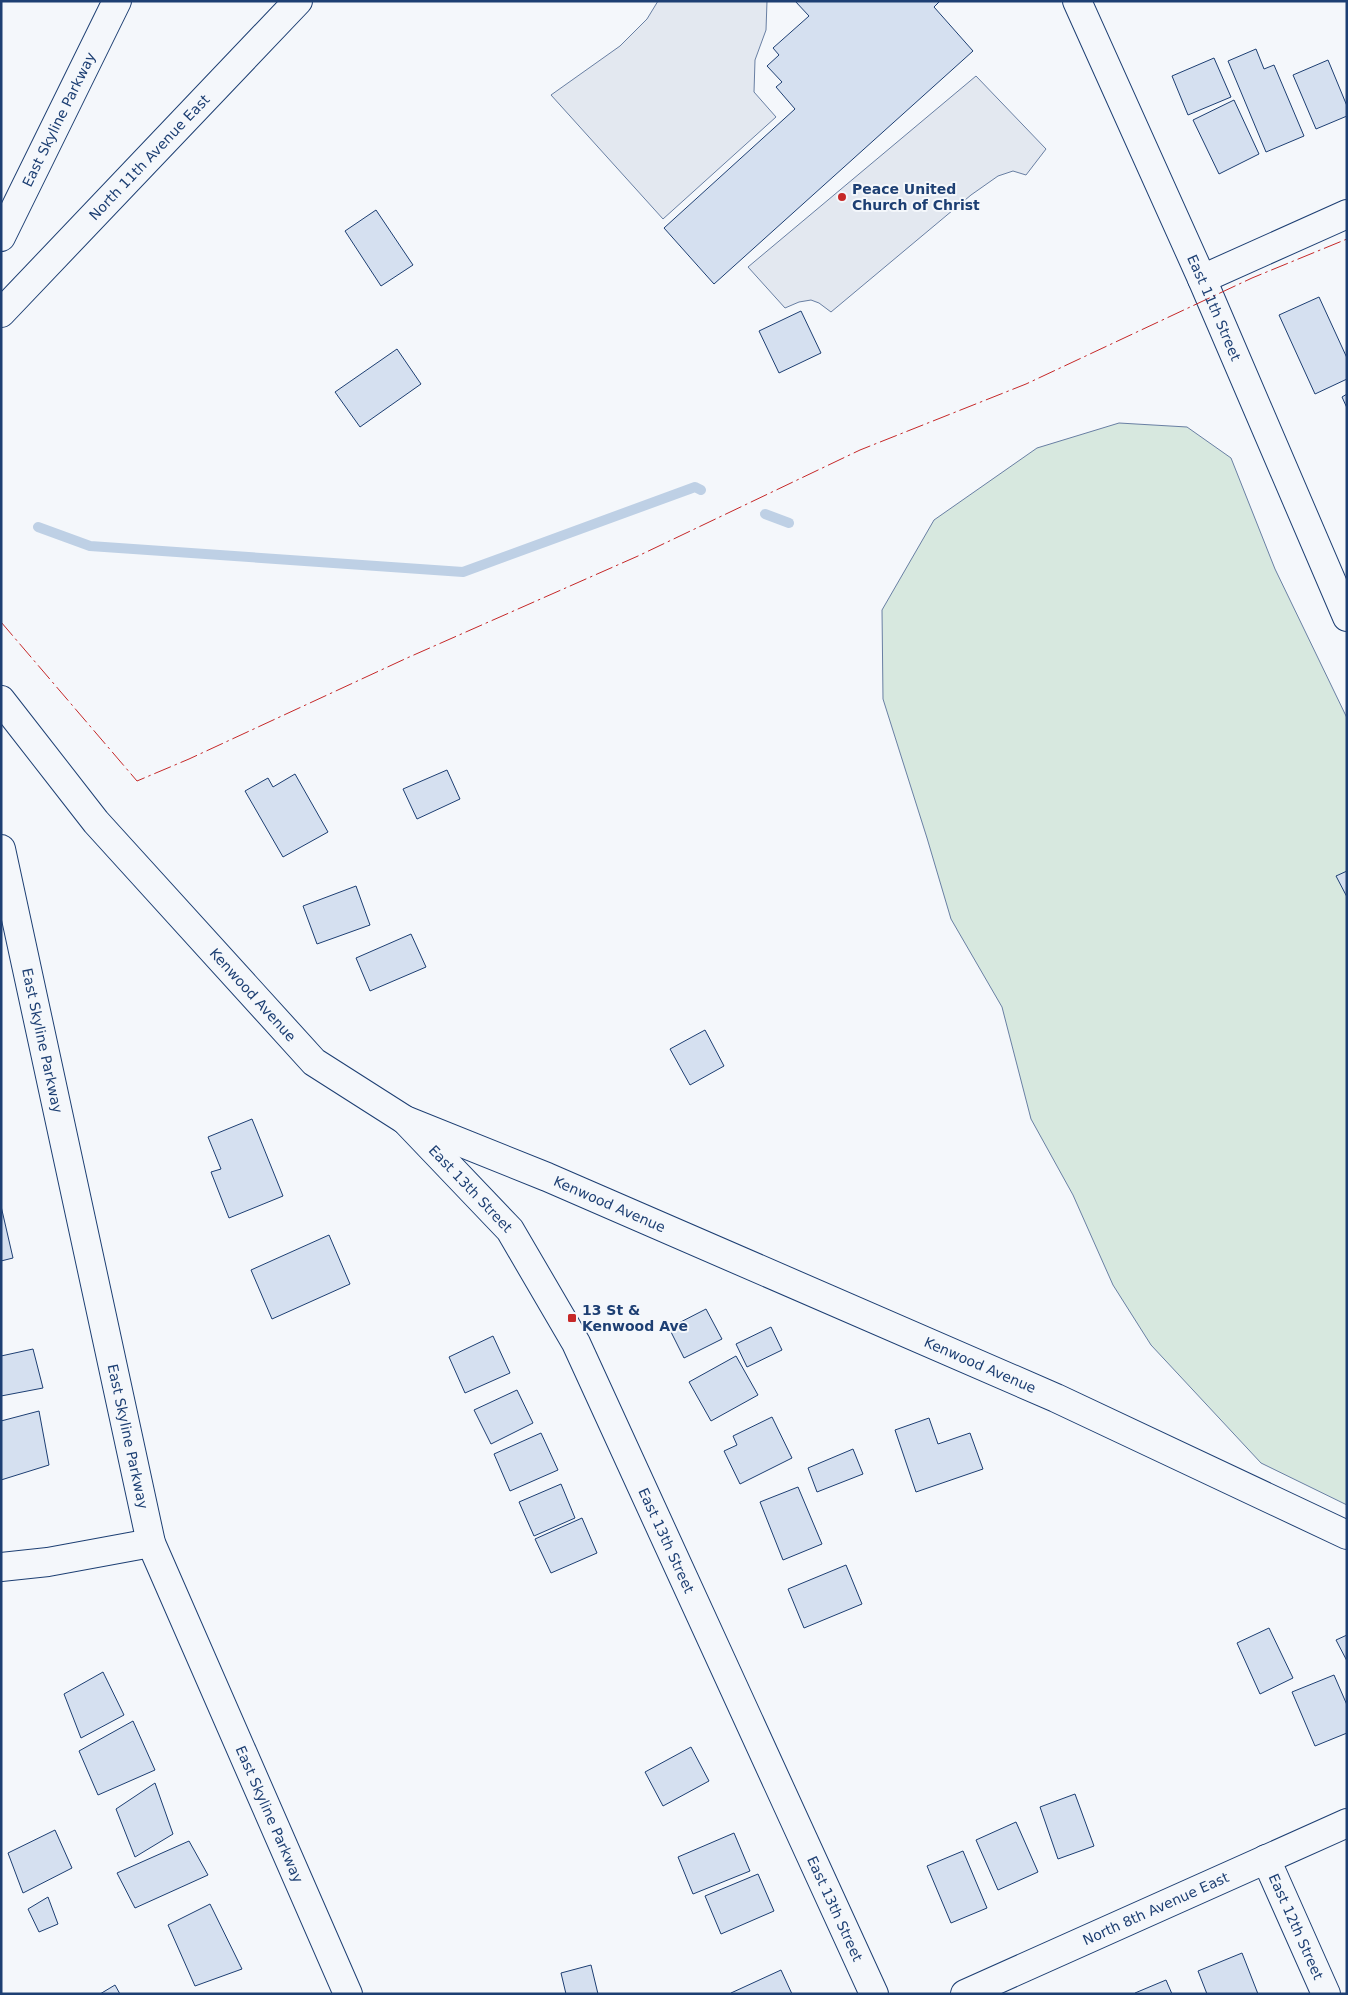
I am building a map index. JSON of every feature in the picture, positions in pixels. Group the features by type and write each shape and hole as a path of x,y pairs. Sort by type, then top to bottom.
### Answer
{"street":[{"name":"East Skyline Parkway","path":"1,237 117,1"},
{"name":"North 11th Avenue East","path":"1,313 298,1"},
{"name":"East 11th Street","path":"1077,1 1202,279 1347,617"},
{"path":"1202,279 1347,214"},
{"name":"Kenwood Avenue","path":"1,700 96,822 314,1062 405,1120 547,1177 1047,1394 1347,1535"},
{"name":"East Skyline Parkway","path":"1,849 151,1543 348,1994"},
{"name":"East 13th Street","path":"405,1120 510,1230 576,1343 874,1994"},
{"path":"1,1567 48,1562 151,1543"},
{"name":"North 8th Avenue East","path":"965,1994 1347,1823"},
{"name":"East 12th Street","path":"1266,1859 1326,1994"}],"shaded area":[{"path":"658,1 767,1 766,30 755,60 754,92 776,117 663,219 551,95 620,46 647,19"},
{"path":"976,76 1046,149 1026,175 1013,171 998,176 971,195 831,312 819,303 811,300 799,302 785,308 748,267"},
{"path":"1119,423 1187,427 1231,458 1275,569 1347,718 1347,1505 1261,1463 1151,1345 1113,1285 1073,1195 1031,1119 1002,1007 951,919 883,699 882,610 934,520 1037,448"}],"building":[{"path":"795,1 940,1 934,7 973,51 714,284 664,228 795,109 776,87 782,82 767,66 779,55 773,48 809,16"},
{"path":"1256,49 1264,69 1274,65 1304,136 1266,152 1228,61"},
{"path":"1214,58 1231,97 1188,115 1172,76"},
{"path":"1328,60 1347,106 1347,116 1316,129 1293,75"},
{"path":"1234,100 1259,154 1219,174 1193,120"},
{"path":"376,210 413,265 381,286 345,231"},
{"path":"1319,297 1347,358 1347,379 1315,394 1279,315"},
{"path":"801,311 821,353 779,373 759,331"},
{"path":"397,349 421,384 360,427 335,392"},
{"path":"1347,394 1347,408 1342,397"},
{"path":"447,770 460,799 417,819 403,789"},
{"path":"295,774 328,832 283,857 245,791 268,778 273,787"},
{"path":"1347,871 1347,897 1336,876"},
{"path":"356,886 370,925 317,944 303,906"},
{"path":"411,934 426,967 370,991 356,958"},
{"path":"705,1030 724,1066 690,1085 670,1049"},
{"path":"252,1119 283,1196 229,1218 211,1172 221,1169 208,1137"},
{"path":"1,1206 13,1258 1,1261"},
{"path":"329,1235 350,1284 272,1319 251,1270"},
{"path":"706,1309 722,1339 684,1358 669,1328"},
{"path":"771,1327 782,1350 747,1367 736,1344"},
{"path":"493,1336 510,1373 465,1393 449,1357"},
{"path":"33,1349 43,1388 1,1396 1,1356"},
{"path":"736,1356 758,1395 711,1421 689,1382"},
{"path":"517,1390 533,1423 491,1444 474,1410"},
{"path":"39,1411 49,1465 1,1480 1,1421"},
{"path":"772,1417 792,1458 740,1484 724,1451 737,1445 733,1436"},
{"path":"929,1418 938,1444 970,1433 983,1469 916,1492 895,1430"},
{"path":"541,1433 558,1470 510,1491 494,1454"},
{"path":"853,1449 863,1474 817,1492 808,1468"},
{"path":"561,1484 575,1518 534,1536 519,1502"},
{"path":"798,1487 822,1544 783,1560 760,1502"},
{"path":"582,1518 597,1553 551,1573 535,1539"},
{"path":"846,1565 862,1604 804,1628 788,1589"},
{"path":"1269,1628 1293,1678 1260,1694 1237,1643"},
{"path":"1347,1635 1347,1661 1336,1640"},
{"path":"103,1672 124,1715 81,1738 64,1694"},
{"path":"1334,1675 1347,1705 1347,1733 1315,1746 1292,1692"},
{"path":"133,1721 155,1770 98,1795 79,1751"},
{"path":"691,1747 709,1781 663,1806 645,1772"},
{"path":"155,1783 173,1834 135,1857 116,1809"},
{"path":"1075,1794 1094,1846 1058,1859 1040,1807"},
{"path":"1016,1822 1038,1872 998,1890 976,1840"},
{"path":"55,1830 72,1868 23,1893 8,1853"},
{"path":"734,1833 750,1871 693,1894 678,1857"},
{"path":"189,1841 208,1875 135,1908 117,1873"},
{"path":"963,1851 987,1908 951,1923 927,1866"},
{"path":"758,1874 774,1911 721,1934 705,1896"},
{"path":"48,1897 58,1924 39,1932 28,1909"},
{"path":"210,1904 242,1969 195,1986 168,1925"},
{"path":"1242,1953 1258,1994 1207,1994 1198,1971"},
{"path":"591,1965 598,1994 566,1994 561,1973"},
{"path":"781,1970 792,1994 731,1994 731,1993"},
{"path":"1166,1980 1172,1994 1135,1994 1135,1993"},
{"path":"115,1985 120,1994 100,1994"}],"waterway":[{"path":"38,527 90,546 463,572 695,487 701,490"},
{"path":"765,514 789,523"}],"power":[{"path":"1,622 137,781 189,759 407,658 638,556 860,450 1026,384 1252,278 1347,239"}],"place":[{"name":"Peace United Church of Christ","path":"842,197"},
{"name":"13 St & Kenwood Ave","path":"572,1318"}]}
